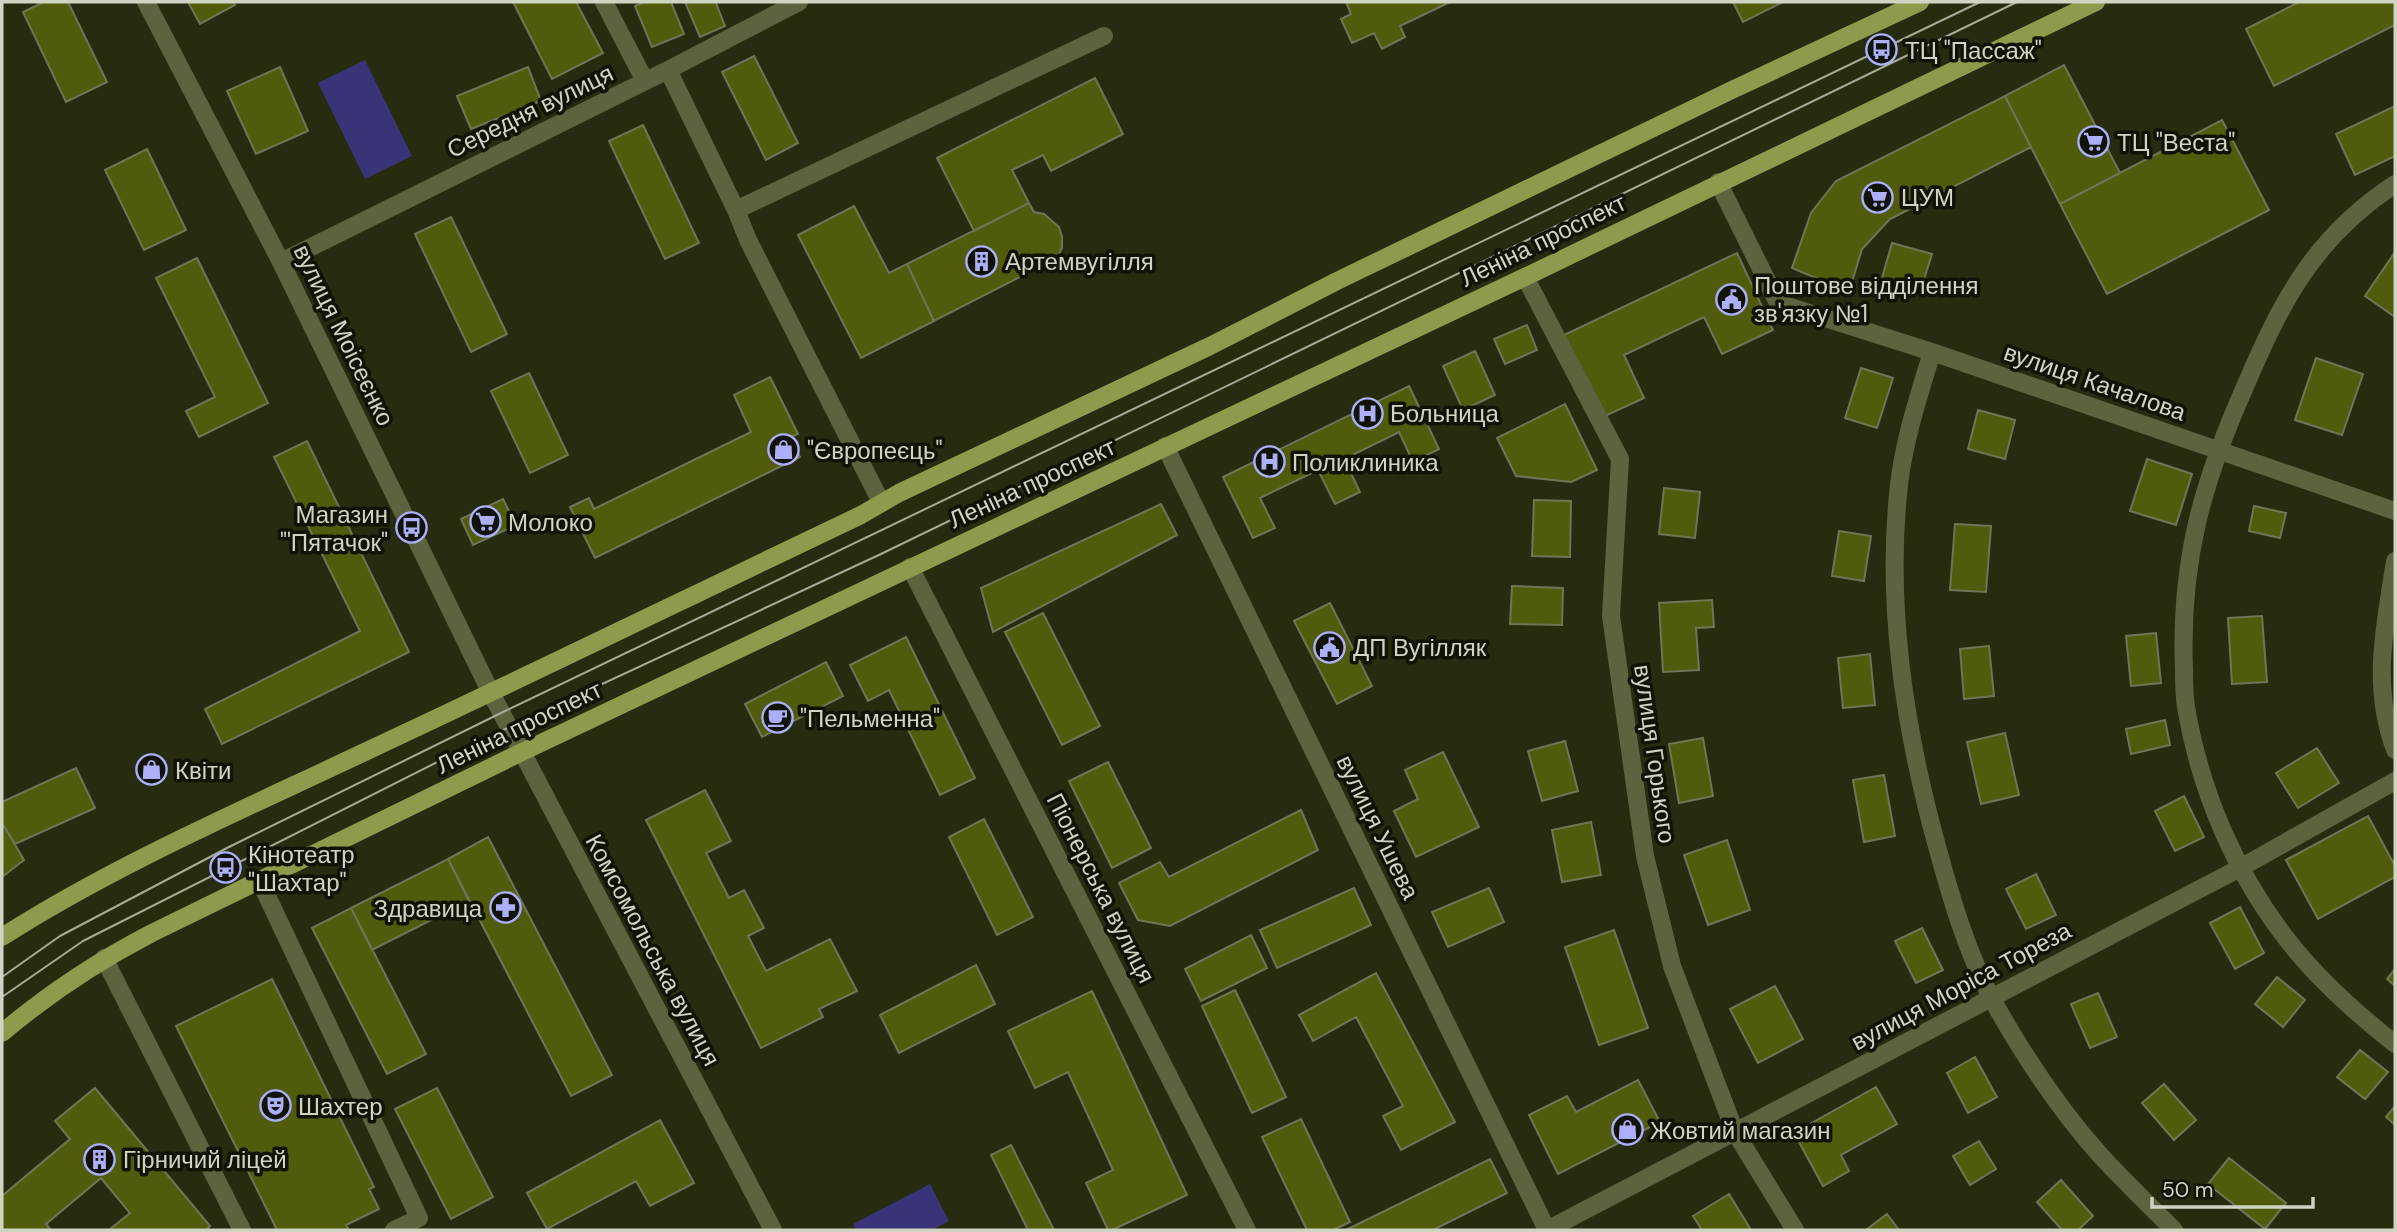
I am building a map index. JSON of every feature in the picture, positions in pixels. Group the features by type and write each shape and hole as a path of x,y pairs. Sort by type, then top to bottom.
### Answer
{"main road":[{"name":"Леніна проспект","path":"2,937 88,887 214,824 861,515 881,502 1210,346 1336,281 1920,2"},
{"name":"Леніна проспект","path":"2,1033 62,986 104,958 522,752 1525,277 2096,2"}],"street":[{"name":"вулиця Моісеєнко","path":"146,2 281,261 491,693"},
{"path":"604,2 645,81"},
{"name":"Середня вулиця","path":"281,261 668,70 799,2"},
{"path":"736,210 1104,36"},
{"path":"668,70 748,240 881,502"},
{"name":"вулиця Качалова","path":"1718,182 1778,303 1931,352 2395,511"},
{"path":"2395,184 2374,198 2326,241 2298,278 2261,350 2218,450 2197,523 2188,574 2183,630 2185,705 2203,779 2240,868 2288,941 2330,989 2395,1044"},
{"name":"вулиця Горького","path":"1525,277 1620,459 1611,616 1645,856 1672,967 1735,1132 1795,1230"},
{"path":"1931,352 1910,423 1899,484 1895,551 1896,624 1902,692 1928,816 1944,874 1964,936 1992,998 2054,1097 2099,1154 2174,1230"},
{"name":"вулиця Ушева","path":"1165,446 1547,1230"},
{"path":"2395,561 2380,677 2383,709 2395,750"},
{"name":"Піонерська вулиця","path":"910,567 1247,1230"},
{"name":"Комсомольська вулиця","path":"491,693 773,1230"},
{"name":"вулиця Моріса Тореза","path":"1547,1230 2240,868 2395,781"},
{"path":"260,881 419,1218 394,1230"},
{"path":"104,958 242,1230"}],"shaded area":[{"path":"365,60 412,156 365,179 318,83"},
{"path":"930,1184 949,1221 932,1230 856,1230 853,1224"}],"building":[{"path":"44,2 68,2 107,82 66,102 23,12"},
{"path":"188,2 233,2 235,5 200,24"},
{"path":"513,2 576,2 603,53 552,79"},
{"path":"645,2 671,2 684,34 652,47 635,6"},
{"path":"685,2 718,2 716,3 725,26 700,37"},
{"path":"1346,2 1450,2 1400,26 1405,37 1382,49 1374,33 1352,43 1341,19 1351,14"},
{"path":"1733,2 1783,2 1743,22"},
{"path":"2299,2 2395,2 2395,25 2274,86 2246,29"},
{"path":"754,56 798,143 766,160 722,72"},
{"path":"2064,65 2120,173 2060,204 2005,96"},
{"path":"280,67 308,131 256,154 227,91"},
{"path":"528,67 541,101 471,129 457,96"},
{"path":"1095,78 1123,134 1051,171 1043,155 1012,170 1029,203 974,231 937,158"},
{"name":"ЦУМ","path":"2005,96 2031,147 1890,219 1862,249 1849,292 1792,268 1811,213 1836,181"},
{"path":"2395,106 2395,156 2355,175 2336,134"},
{"path":"2222,120 2269,210 2107,294 2060,204"},
{"path":"643,125 699,243 665,259 609,141"},
{"path":"147,149 186,230 144,250 105,170"},
{"name":"Артемвугілля","path":"1029,203 1034,212 1044,214 1059,227 1062,248 1057,258 934,321 907,264"},
{"path":"854,206 889,273 907,264 934,321 861,358 798,235"},
{"path":"451,217 507,334 471,352 415,234"},
{"path":"1892,243 1932,254 1921,289 1882,278"},
{"path":"2395,252 2395,317 2365,296"},
{"path":"1737,253 1773,330 1722,354 1704,317 1624,355 1644,398 1603,417 1564,335"},
{"path":"197,258 268,403 199,437 186,411 215,397 156,278"},
{"path":"1527,325 1537,350 1505,364 1494,339"},
{"path":"1475,351 1495,395 1463,410 1443,366"},
{"path":"2316,358 2363,374 2342,435 2295,420"},
{"path":"1861,368 1893,378 1877,428 1845,418"},
{"path":"529,373 568,455 530,473 491,391"},
{"path":"770,377 798,434 790,437 800,457 595,558 570,507 589,498 594,509 751,432 734,395"},
{"path":"1409,386 1439,449 1413,462 1399,432 1344,459 1360,492 1335,504 1318,470 1260,498 1275,528 1253,538 1223,477"},
{"path":"1565,404 1597,470 1571,482 1516,476 1497,438"},
{"path":"1978,410 2015,420 2005,459 1968,449"},
{"path":"307,441 409,652 222,744 205,709 360,631 274,457"},
{"path":"2147,459 2192,474 2176,525 2130,511"},
{"path":"1664,488 1700,492 1695,538 1659,534"},
{"path":"503,499 516,525 473,545 461,519"},
{"path":"1534,500 1571,501 1570,557 1532,556"},
{"path":"1161,504 1177,535 993,632 981,588"},
{"path":"2254,506 2286,513 2280,538 2249,531"},
{"path":"1955,524 1991,526 1986,592 1950,590"},
{"path":"1839,531 1871,536 1864,581 1832,576"},
{"path":"1512,586 1563,588 1562,625 1510,624"},
{"path":"1712,600 1714,627 1696,628 1699,670 1663,672 1659,603"},
{"path":"1330,603 1372,686 1337,704 1294,621"},
{"path":"1043,613 1100,726 1062,745 1005,632"},
{"path":"2262,616 2267,682 2232,684 2228,618"},
{"path":"2156,633 2161,683 2131,686 2126,636"},
{"path":"906,637 975,778 940,795 889,690 868,701 850,665"},
{"path":"1989,646 1994,696 1964,699 1960,649"},
{"path":"1870,654 1875,705 1843,708 1838,658"},
{"path":"826,662 843,696 762,737 745,704"},
{"path":"2165,720 2170,745 2131,754 2126,729"},
{"path":"2005,733 2019,795 1981,804 1967,742"},
{"path":"1703,738 1713,796 1679,803 1669,744"},
{"path":"1565,741 1578,791 1542,801 1528,751"},
{"path":"2317,748 2339,783 2298,808 2276,773"},
{"path":"1443,752 1479,827 1416,857 1394,811 1418,799 1405,770"},
{"path":"1108,762 1151,848 1112,868 1069,781"},
{"path":"76,768 95,808 15,844 2,823 2,802"},
{"path":"1884,775 1895,836 1864,842 1853,780"},
{"path":"705,790 731,841 706,853 729,898 744,890 764,928 748,936 766,971 830,939 857,991 819,1009 823,1017 761,1048 646,820"},
{"path":"2184,796 2204,837 2175,851 2155,811"},
{"path":"1301,810 1318,850 1170,926 1138,920 1119,883 1160,862 1169,877"},
{"path":"2368,816 2395,866 2395,877 2318,919 2286,860"},
{"path":"984,819 1033,917 997,935 949,837"},
{"path":"1591,822 1601,875 1562,882 1552,830"},
{"path":"4,826 24,860 2,877 2,828"},
{"path":"488,837 612,1075 571,1096 448,859"},
{"path":"1727,840 1750,910 1708,925 1684,855"},
{"path":"448,859 469,901 372,950 351,908"},
{"path":"2036,874 2056,915 2026,929 2006,889"},
{"path":"1354,888 1371,925 1277,968 1260,930"},
{"path":"1489,888 1504,922 1448,947 1432,912"},
{"path":"2240,907 2264,953 2235,969 2210,923"},
{"path":"351,908 426,1054 387,1074 312,928"},
{"path":"1922,928 1943,970 1916,983 1895,941"},
{"path":"1614,930 1648,1028 1599,1045 1565,947"},
{"path":"1251,935 1267,968 1201,1001 1185,969"},
{"path":"976,965 995,1004 899,1053 880,1015"},
{"path":"2395,969 2395,986 2387,979"},
{"path":"1376,973 1455,1122 1401,1150 1383,1116 1403,1106 1356,1017 1313,1041 1299,1015"},
{"path":"2277,977 2305,1000 2283,1027 2255,1004"},
{"name":"Шахтер","path":"272,979 374,1187 369,1189 379,1209 346,1225 349,1230 277,1230 176,1026"},
{"path":"1775,986 1803,1039 1758,1063 1730,1009"},
{"path":"1235,990 1286,1097 1252,1113 1202,1006"},
{"path":"1092,991 1187,1195 1112,1230 1108,1230 1086,1183 1113,1170 1068,1072 1035,1088 1008,1031"},
{"path":"2098,993 2117,1037 2090,1048 2071,1004"},
{"path":"2360,1050 2388,1072 2365,1099 2337,1077"},
{"path":"1975,1057 1997,1097 1968,1113 1947,1073"},
{"path":"1638,1080 1660,1122 1558,1174 1529,1115 1567,1096 1576,1112"},
{"path":"2164,1084 2196,1120 2174,1140 2142,1103"},
{"path":"1876,1087 1897,1124 1841,1155 1849,1171 1823,1186 1794,1133"},
{"name":"Гірничий ліцей","path":"95,1088 210,1226 206,1230 109,1230 130,1213 101,1178 46,1224 51,1230 2,1230 2,1196 70,1139 55,1121"},
{"path":"437,1088 493,1197 451,1219 395,1109"},
{"path":"2395,1106 2395,1125 2386,1117"},
{"path":"1301,1119 1350,1222 1333,1230 1307,1230 1262,1137"},
{"path":"660,1120 694,1183 650,1206 636,1181 547,1229 527,1193"},
{"path":"1979,1141 1996,1169 1970,1185 1953,1156"},
{"path":"1011,1145 1054,1230 1028,1230 991,1155"},
{"path":"2229,1158 2286,1203 2265,1229 2208,1184"},
{"path":"1490,1159 1507,1193 1433,1230 1346,1230"},
{"path":"2061,1180 2093,1216 2078,1230 2062,1230 2037,1202"},
{"path":"1729,1194 1751,1230 1702,1230 1693,1216"},
{"path":"1887,1214 1899,1230 1866,1230"}],"tram line":[{"path":"2,977 60,936 227,848 501,713 1980,2"},
{"path":"2,997 83,941 469,746 881,554 2017,2"}],"place":[{"name":"ТЦ \"Пассаж\"","path":"1882,50"},
{"name":"ТЦ \"Веста\"","path":"2094,142"},
{"name":"ЦУМ","path":"1878,197"},
{"name":"Артемвугілля","path":"982,261"},
{"name":"Поштове відділення зв'язку №1","path":"1731,299"},
{"name":"Больница","path":"1367,413"},
{"name":"\"Європеєць\"","path":"784,450"},
{"name":"Поликлиника","path":"1269,462"},
{"name":"Молоко","path":"485,522"},
{"name":"Магазин \"'Пятачок\"","path":"411,528"},
{"name":"ДП Вугілляк","path":"1330,647"},
{"name":"\"Пельменна\"","path":"777,718"},
{"name":"Квіти","path":"152,770"},
{"name":"Кінотеатр \"Шахтар\"","path":"225,868"},
{"name":"Здравица","path":"505,908"},
{"name":"Шахтер","path":"275,1106"},
{"name":"Жовтий магазин","path":"1627,1130"},
{"name":"Гірничий ліцей","path":"100,1159"}]}
